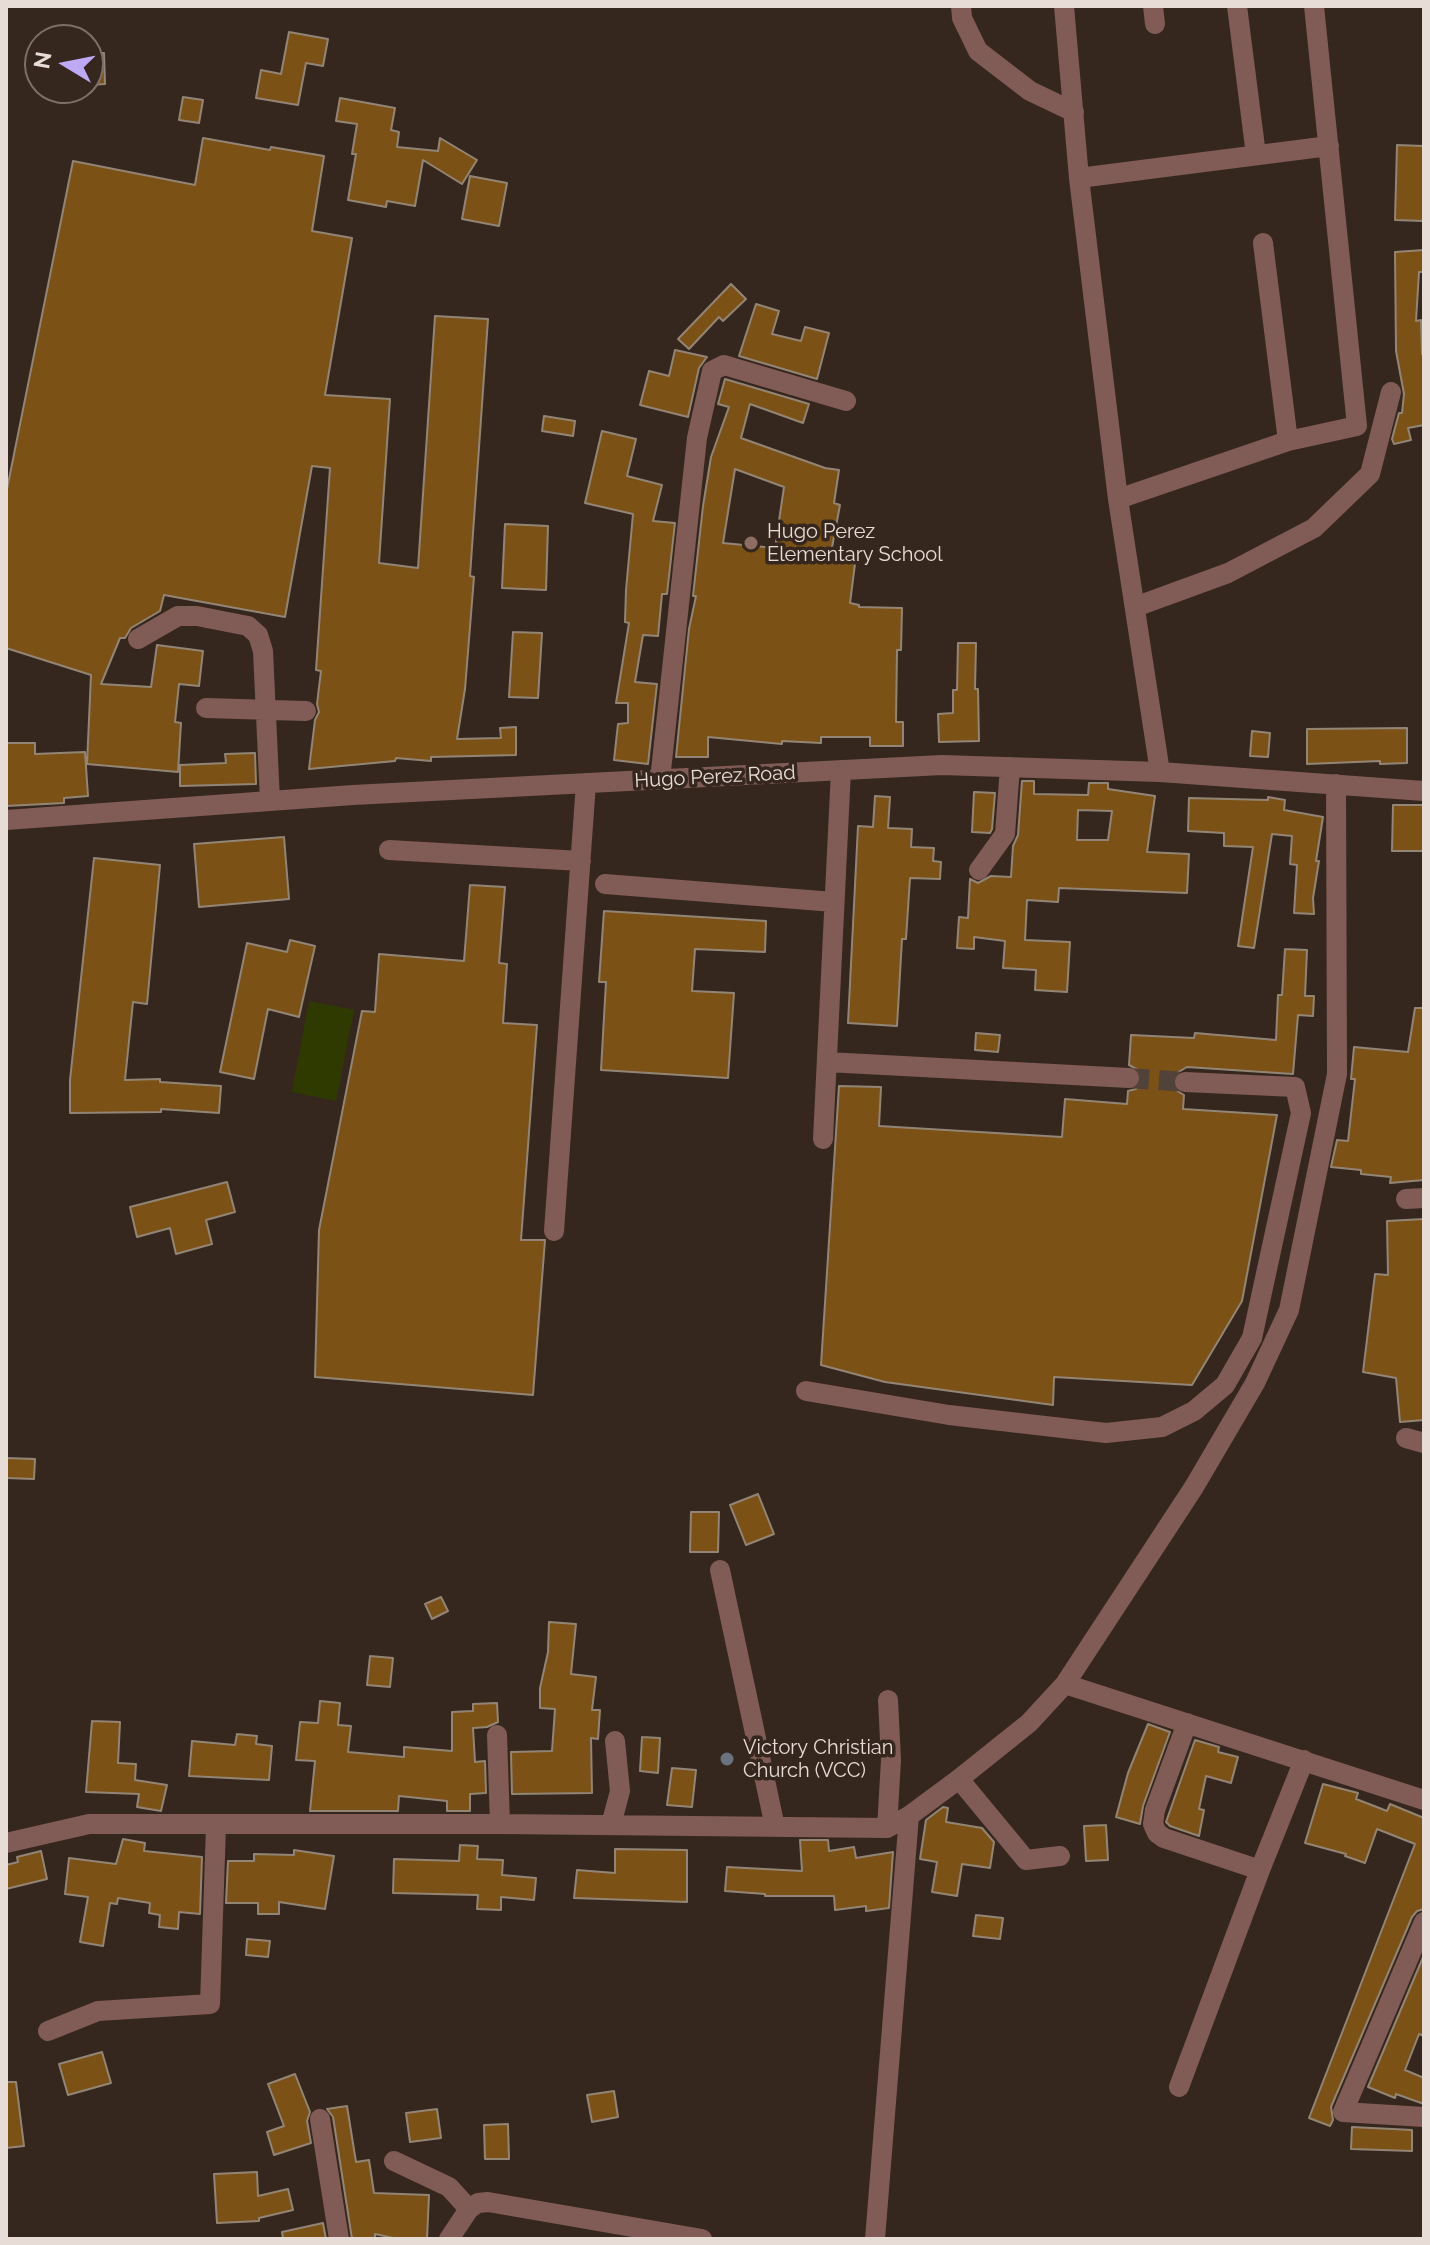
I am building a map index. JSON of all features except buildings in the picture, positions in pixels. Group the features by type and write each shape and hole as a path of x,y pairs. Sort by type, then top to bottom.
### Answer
{"street":[{"path":"961,6 962,18 978,51 1030,91 1074,112"},
{"path":"1064,6 1079,178 1118,499 1160,772"},
{"path":"1237,6 1256,155"},
{"path":"1118,499 1288,441 1357,426 1314,6"},
{"path":"1079,178 1329,146"},
{"path":"1263,243 1288,441"},
{"path":"660,780 697,438 712,371 724,365 846,401"},
{"path":"1135,607 1228,573 1314,528 1370,474 1391,392"},
{"path":"138,639 178,616 197,616 248,626 258,635 263,651 270,801"},
{"path":"206,708 306,711"},
{"name":"Hugo Perez Road","path":"6,820 270,801 942,765 1160,772 1424,791"},
{"path":"979,870 1005,834 1010,767"},
{"path":"823,1139 841,770"},
{"path":"554,1231 586,783"},
{"path":"6,1843 89,1824 887,1828 909,1816 959,1779 1029,1723 1065,1684 1194,1487 1255,1383 1289,1310 1337,1074 1336,784"},
{"path":"389,850 581,861"},
{"path":"605,884 834,902"},
{"path":"827,1062 1129,1078"},
{"path":"806,1391 949,1415 1106,1433 1162,1427 1194,1411 1225,1385 1252,1338 1301,1113 1295,1087 1185,1082"},
{"path":"720,1570 775,1827"},
{"path":"1065,1684 1424,1800"},
{"path":"887,1828 891,1760 888,1700"},
{"path":"1187,1723 1155,1810 1153,1824 1157,1833 1260,1870"},
{"path":"497,1735 500,1824"},
{"path":"611,1825 620,1791 615,1741"},
{"path":"1179,2087 1304,1760"},
{"path":"959,1779 1026,1860 1060,1856"},
{"path":"875,2239 909,1816"},
{"path":"48,2031 98,2011 210,2004 216,1826"},
{"path":"1424,1922 1343,2112 1424,2117"},
{"path":"320,2119 339,2239"},
{"path":"394,2161 449,2187 469,2209"},
{"path":"449,2239 469,2209 478,2203 488,2202 702,2239"}],"green space":[{"path":"309,1001 354,1010 336,1101 292,1092"}],"tunnel":[{"path":"1129,1078 1185,1082"}],"place":[{"name":"Hugo Perez Elementary School","path":"751,543"},
{"name":"Victory Christian Church (VCC)","path":"727,1759"}]}
